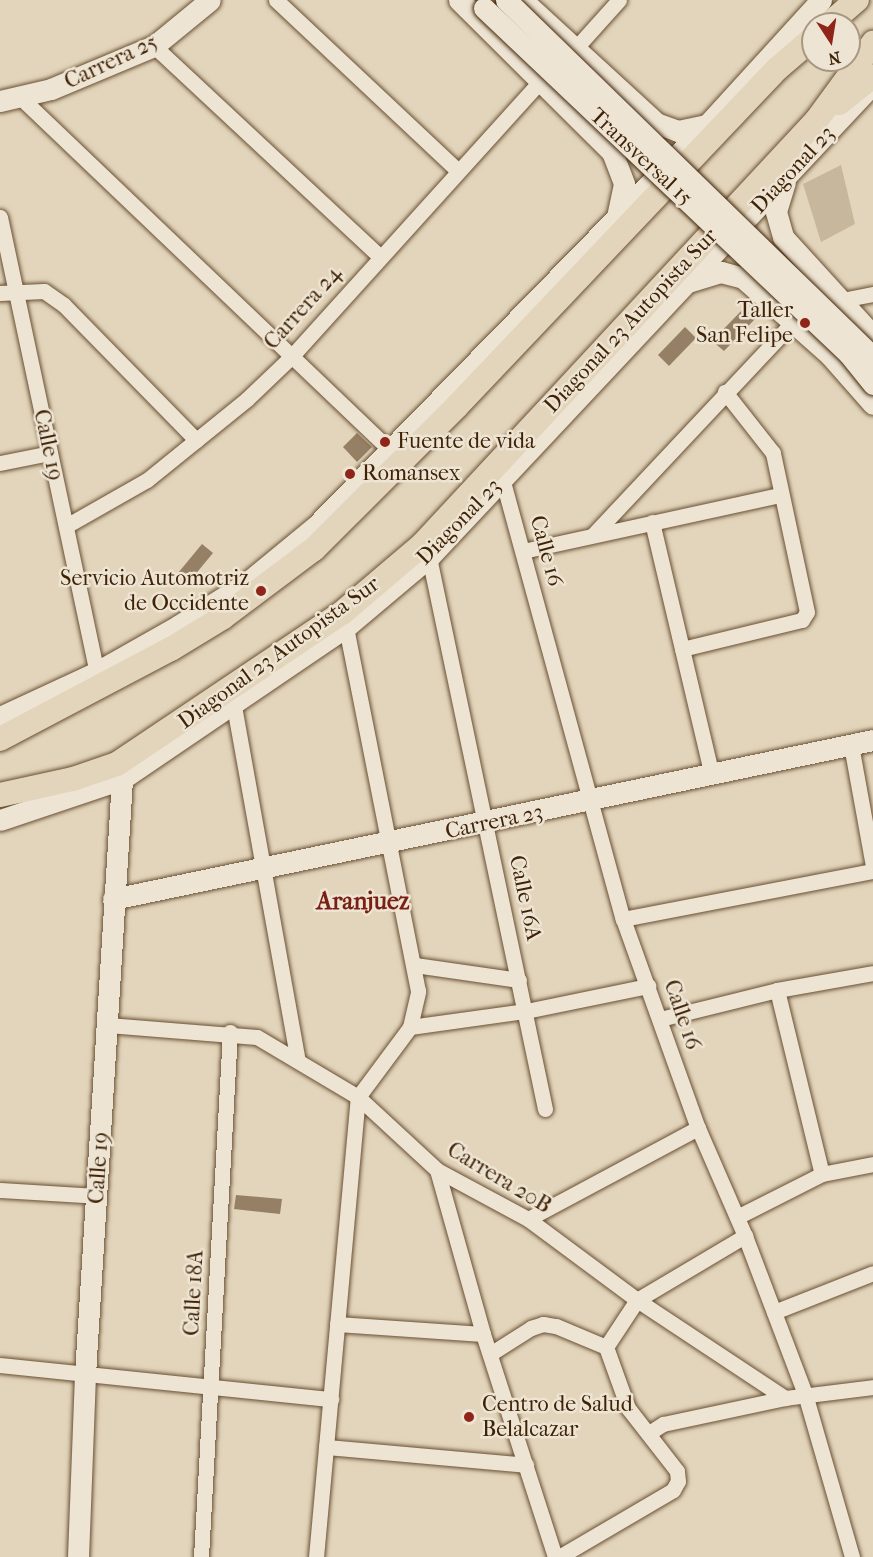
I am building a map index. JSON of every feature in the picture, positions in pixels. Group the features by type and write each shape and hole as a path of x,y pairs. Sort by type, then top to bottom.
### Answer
{"main road":[{"path":"843,12 857,0"},
{"name":"Diagonal 23 Autopista Sur","path":"0,795 73,779 120,772 342,614 423,544 816,121 873,43"},
{"path":"0,739 99,680 222,618 314,549 352,514 777,69 801,48"},
{"path":"816,121 873,76"},
{"path":"352,514 366,477"},
{"path":"316,526 352,514"}],"street":[{"name":"Carrera 25","path":"9,98 51,88 154,46 210,0"},
{"path":"276,0 458,170"},
{"path":"459,0 615,156 624,184 617,217"},
{"name":"Transversal 15","path":"506,0 873,357"},
{"path":"522,0 660,125 683,131 707,125"},
{"path":"575,49 619,0"},
{"path":"0,717 99,680 248,582 316,526 707,125 821,0"},
{"name":"Transversal 15","path":"479,4 848,353 873,384"},
{"path":"154,46 379,256"},
{"name":"Carrera 24","path":"66,526 140,485 248,399 291,357 379,256 541,80"},
{"name":"Diagonal 23","path":"120,772 234,706 346,627 429,557 685,282 787,179 869,91"},
{"path":"9,98 390,450"},
{"path":"787,179 776,212 780,232 793,251 842,300 873,336"},
{"name":"Calle 19","path":"0,217 7,291 50,453 99,680"},
{"path":"685,282 715,273 736,275 794,321 841,366 873,404"},
{"path":"7,291 44,291 64,305 196,440"},
{"path":"842,300 873,294"},
{"path":"593,535 794,321"},
{"path":"682,649 802,620 807,612 779,495 773,453 725,392"},
{"path":"0,463 50,453"},
{"name":"Calle 16","path":"502,478 589,802 623,919 698,1128 745,1236 805,1394 852,1557"},
{"path":"523,551 779,495"},
{"path":"652,522 712,776"},
{"name":"Calle 16A","path":"429,557 487,823 545,1109"},
{"path":"321,1557 326,1447 358,1097 410,1027 418,991 415,965 387,843 346,627"},
{"path":"234,706 298,1060"},
{"name":"Carrera 23","path":"114,899 589,802 873,740"},
{"path":"851,745 873,866"},
{"path":"0,820 120,772"},
{"name":"Calle 19","path":"78,1557 85,1374 108,1025 120,772"},
{"path":"623,919 873,871"},
{"path":"415,965 519,980"},
{"path":"660,1019 777,990 873,973"},
{"path":"410,1027 526,1011 648,986"},
{"path":"777,990 822,1174"},
{"name":"Carrera 20B","path":"108,1025 230,1032 257,1037 358,1097 437,1170 528,1219 637,1299 784,1398"},
{"name":"Calle 18A","path":"201,1557 230,1032"},
{"path":"528,1219 698,1128"},
{"path":"737,1217 822,1174 873,1164"},
{"path":"437,1170 483,1334 557,1557 673,1490 678,1481 677,1472 628,1408 606,1347"},
{"path":"0,1190 97,1196"},
{"path":"606,1347 637,1299 745,1236"},
{"path":"774,1312 873,1273"},
{"path":"338,1324 483,1334"},
{"path":"490,1354 531,1328 543,1324 606,1347"},
{"path":"0,1365 331,1399"},
{"path":"649,1433 663,1424 784,1398 873,1387"},
{"path":"326,1447 526,1465"}],"shaded area":[{"path":"841,165 855,224 821,242 803,184"}],"building":[{"path":"744,308 755,319 724,351 712,341"},
{"path":"685,327 696,338 669,366 658,355"},
{"path":"357,433 372,447 357,462 343,447"},
{"path":"202,544 213,553 189,582 178,573"},
{"path":"236,1195 282,1199 280,1214 234,1209"}],"place":[{"name":"Taller San Felipe","path":"805,323"},
{"name":"Fuente de vida","path":"385,442"},
{"name":"Romansex","path":"350,474"},
{"name":"Servicio Automotriz de Occidente","path":"261,591"},
{"name":"Centro de Salud Belalcazar","path":"469,1417"}],"district":[{"name":"Aranjuez","path":"363,902"}]}
